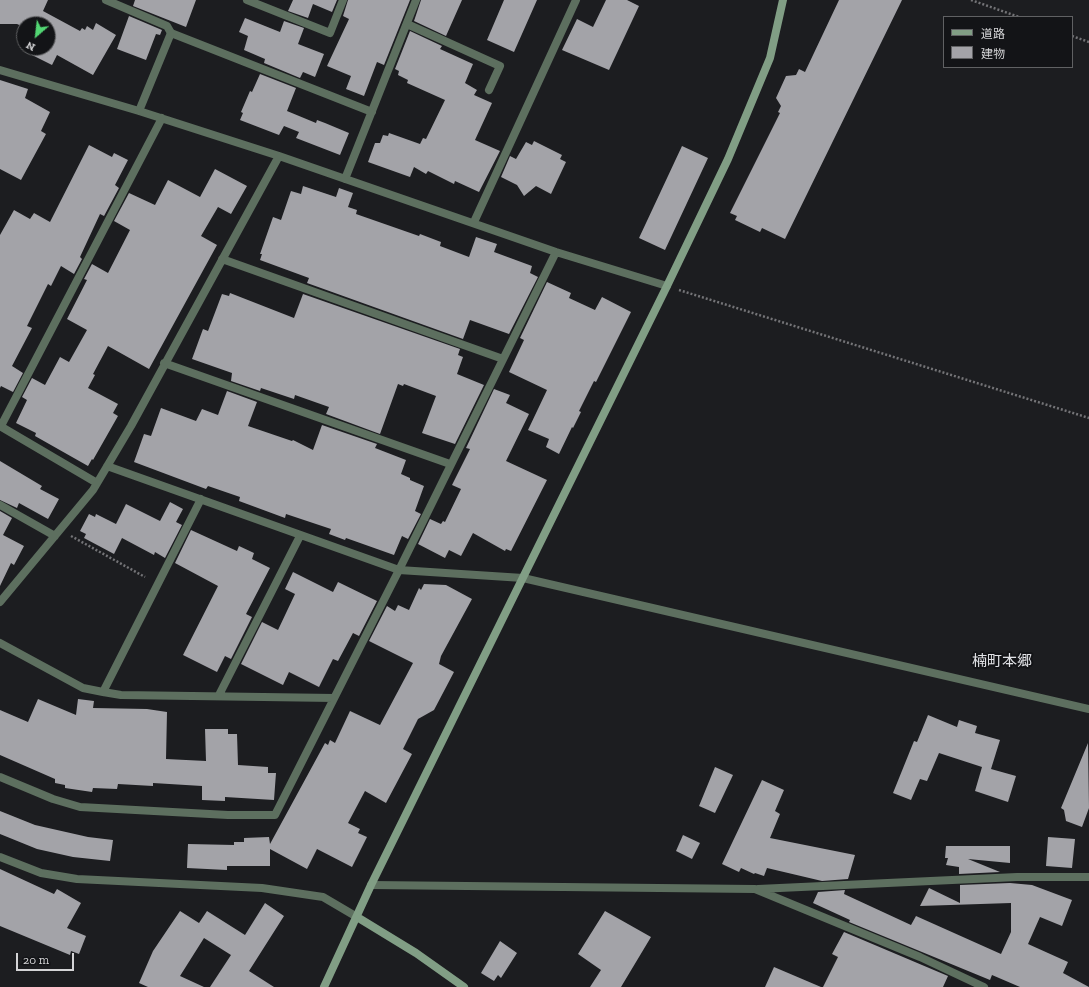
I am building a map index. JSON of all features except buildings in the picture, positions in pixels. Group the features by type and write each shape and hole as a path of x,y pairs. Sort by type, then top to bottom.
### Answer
{"street":[{"path":"106,0 167,26 171,33 372,112"},
{"path":"246,0 330,33 343,0"},
{"path":"345,179 416,0"},
{"path":"474,222 576,0"},
{"path":"324,987 372,885 728,159 770,58 783,0"},
{"path":"407,24 500,66 489,90"},
{"path":"139,111 171,33"},
{"path":"0,70 162,118 474,222 556,252 667,286"},
{"path":"97,483 0,426 162,118"},
{"path":"0,602 97,483 279,156"},
{"path":"0,777 53,799 80,807 228,815 274,815 399,570 556,252"},
{"path":"222,259 503,359"},
{"path":"164,363 450,464"},
{"path":"107,466 399,570 523,578 1089,709"},
{"path":"103,692 202,499"},
{"path":"0,505 57,533"},
{"path":"219,696 300,536"},
{"path":"0,643 83,688 121,695 334,698"},
{"path":"0,857 41,873 77,879 262,888 323,897 416,953 464,987"},
{"path":"372,885 755,889 1017,877 1089,877"},
{"path":"755,889 920,957 984,987"}],"path":[{"path":"971,0 1016,16"},
{"path":"1073,36 1089,42"},
{"path":"667,286 1089,418"},
{"path":"57,533 158,584"}],"district":[{"name":"楠町本郷","path":"1002,662"}]}
